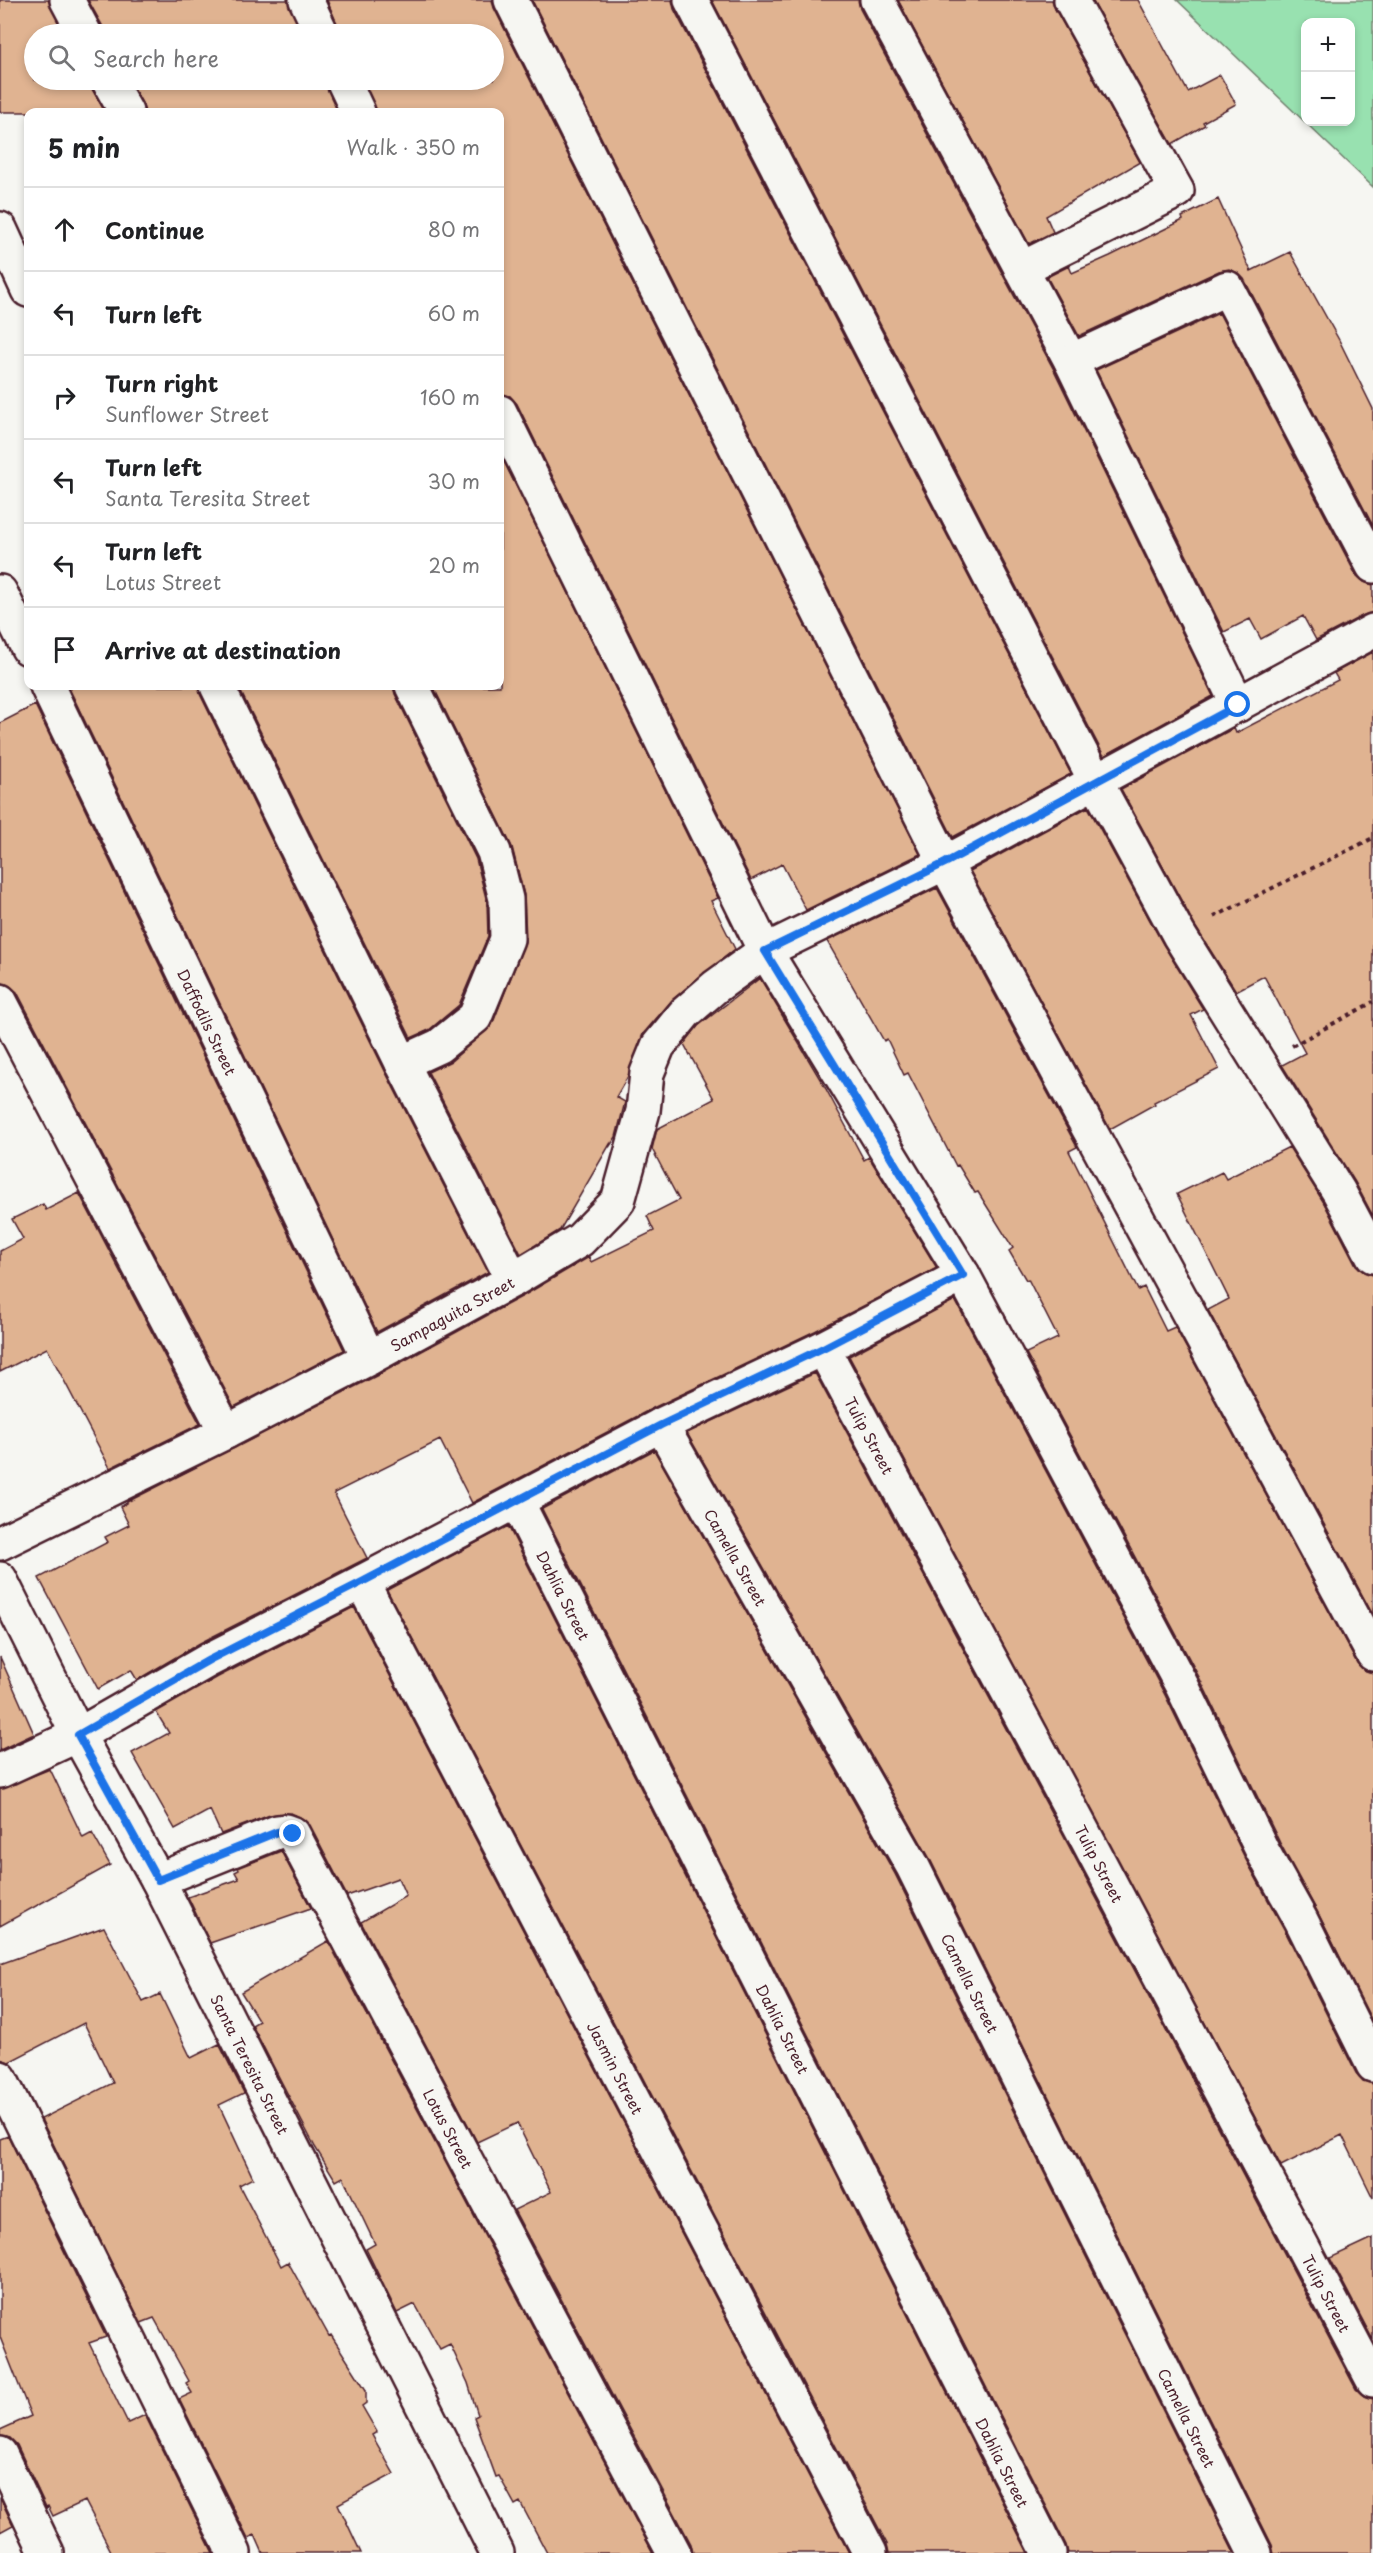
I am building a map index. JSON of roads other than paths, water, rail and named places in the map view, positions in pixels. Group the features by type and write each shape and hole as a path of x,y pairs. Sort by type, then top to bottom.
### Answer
{"street":[{"path":"67,0 80,24"},
{"path":"306,0 317,24"},
{"path":"511,0 945,863 1373,1654"},
{"path":"691,0 1096,782 1179,935 1339,1192 1373,1256"},
{"path":"877,0 1071,361 1238,705"},
{"path":"1021,269 1177,191 1071,0"},
{"path":"114,90 124,108"},
{"path":"348,90 356,108"},
{"path":"0,229 24,281"},
{"path":"1071,361 1227,288 1373,566"},
{"path":"504,420 765,951 963,1275 1182,1686 1373,2066"},
{"path":"0,592 24,640"},
{"name":"Sampaguita Street","path":"0,1543 226,1432 369,1358 513,1280 580,1240 618,1201 643,1111 647,1073 658,1046 685,1013 715,987 765,951 945,863 1373,631"},
{"name":"Daffodils Street","path":"49,690 369,1358"},
{"path":"219,690 402,1063 513,1280"},
{"path":"402,1063 439,1046 475,1017 507,939 506,899 494,852 414,690"},
{"path":"0,1002 226,1432"},
{"path":"0,1771 78,1735 209,1660 517,1502 661,1425 823,1348 963,1275"},
{"name":"Tulip Street","path":"823,1348 1079,1824 1373,2380"},
{"name":"Camella Street","path":"661,1425 912,1865 1255,2553"},
{"name":"Dahlia Street","path":"517,1502 1049,2553"},
{"name":"Santa Teresita Street","path":"0,1579 78,1735 158,1880 497,2553"},
{"name":"Jasmin Street","path":"362,1582 870,2553"},
{"name":"Lotus Street","path":"158,1880 277,1832 285,1831 293,1834 674,2553"},
{"path":"0,2078 234,2553"},
{"path":"0,2454 47,2553"}]}
